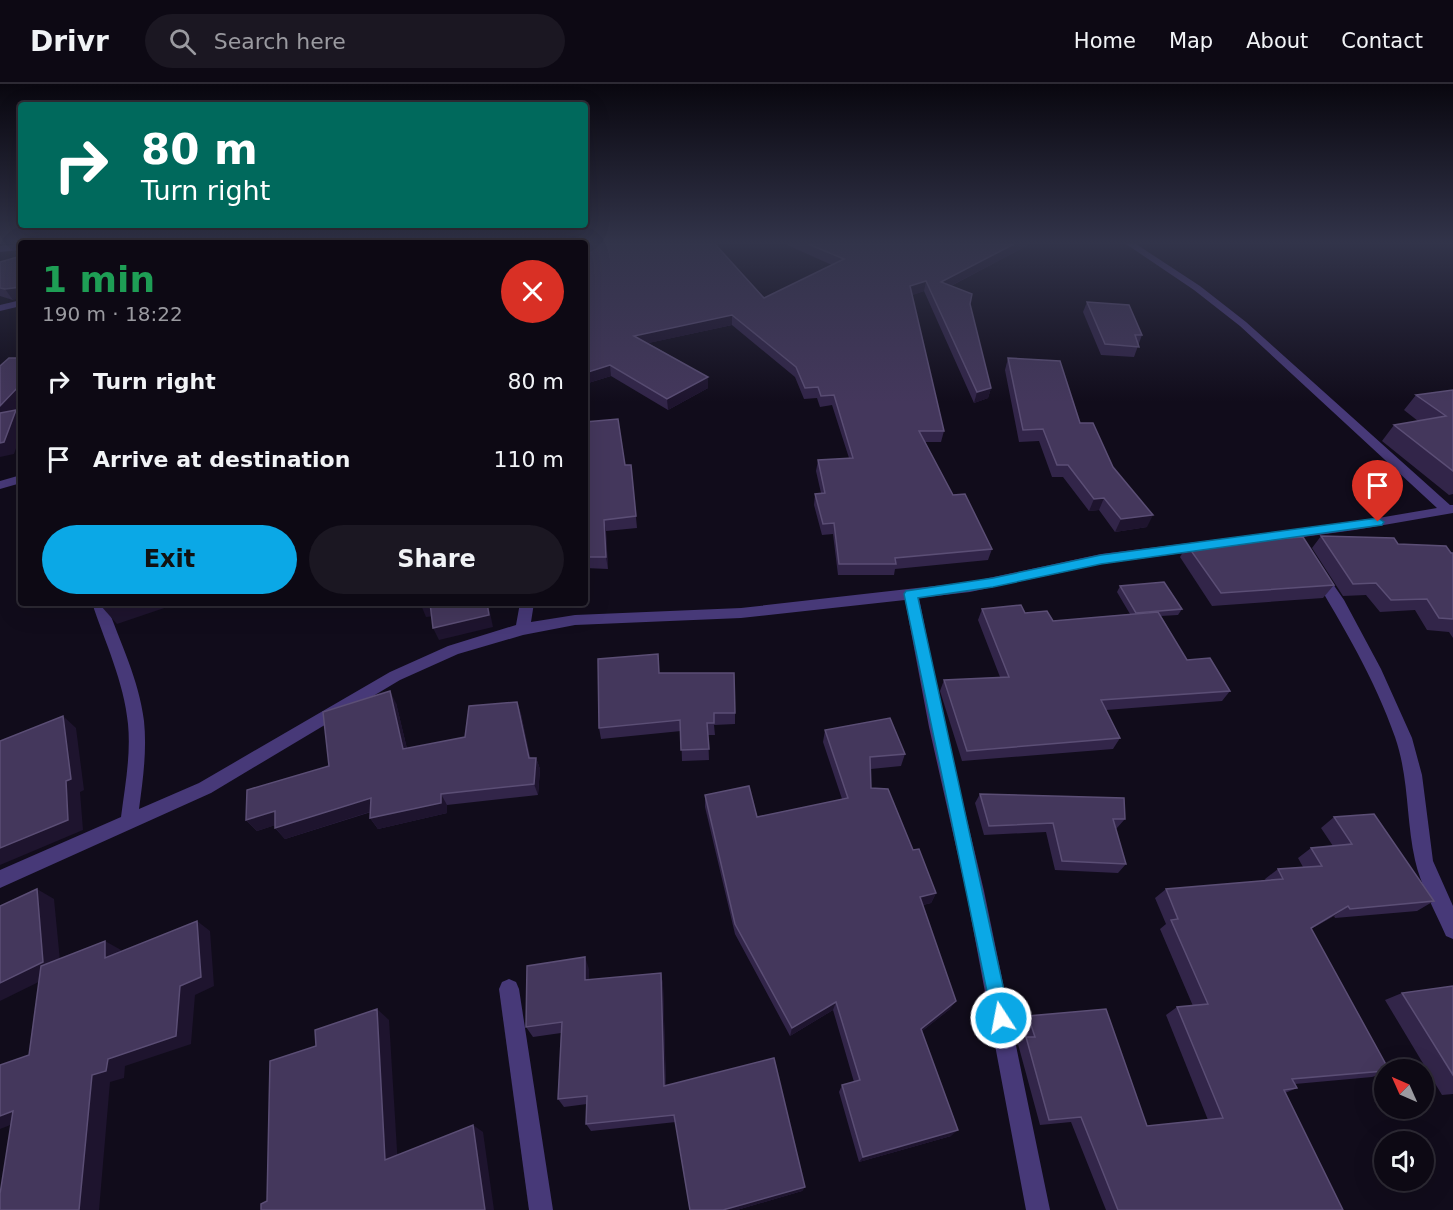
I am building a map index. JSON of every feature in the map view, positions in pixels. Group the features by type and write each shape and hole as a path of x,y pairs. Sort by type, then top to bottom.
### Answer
{"street":[{"path":"1208,297 1244,324 1450,510"},
{"path":"0,308 18,304"},
{"path":"0,484 18,480"},
{"path":"0,879 214,784 395,676 453,650 523,629 575,620 741,613 911,594 993,583 1101,559 1293,534 1450,510"},
{"path":"1293,534 1340,604 1376,673 1404,738 1413,775 1424,861 1453,929"},
{"path":"911,594 937,727 975,891 1038,1210"},
{"path":"100,606 121,660 136,722 136,765 129,820"},
{"path":"523,629 527,606"},
{"path":"508,988 541,1210"}],"building":[{"path":"588,297 912,297 944,431 919,431 953,495 965,494 992,549 895,558 896,564 839,564 834,523 823,524 815,494 825,493 818,460 853,458 834,395 821,396 818,387 805,388 796,367 732,315 634,336 708,377 667,399 610,365 588,372"},
{"path":"933,297 971,297 970,304 991,388 977,392"},
{"path":"1087,302 1129,305 1142,335 1135,335 1139,347 1105,344"},
{"path":"9,358 18,358 18,387 0,406 0,366"},
{"path":"1008,358 1060,361 1080,423 1093,423 1113,467 1153,515 1121,519 1104,498 1094,499 1068,465 1057,465 1043,429 1023,430"},
{"path":"1453,390 1453,471 1394,425 1446,416 1416,395"},
{"path":"16,410 4,442 0,443 0,413"},
{"path":"618,419 625,465 631,465 636,516 604,520 606,557 588,557 588,422"},
{"path":"1321,536 1394,538 1398,544 1446,546 1453,553 1453,619 1439,618 1427,599 1391,600 1376,583 1353,584"},
{"path":"1303,537 1334,585 1221,593 1187,545"},
{"path":"1164,582 1182,609 1136,613 1120,586"},
{"path":"1021,605 1025,613 1047,611 1053,621 1158,612 1187,660 1210,658 1230,691 1101,700 1120,738 967,751 944,680 1009,677 982,609"},
{"path":"430,606 488,606 489,615 433,628"},
{"path":"658,654 659,673 734,673 735,713 714,713 714,723 707,723 709,749 681,750 680,720 599,728 598,659"},
{"path":"390,691 403,749 465,737 469,706 517,702 529,758 536,758 534,784 441,794 441,803 370,818 371,798 275,828 275,811 246,820 247,790 329,766 323,712"},
{"path":"63,716 71,779 66,781 68,820 0,848 0,741"},
{"path":"890,718 905,754 870,757 871,788 888,789 913,850 919,849 936,893 920,897 956,1001 921,1029 958,1130 863,1157 842,1085 860,1080 836,1002 792,1028 735,924 705,795 749,786 757,817 848,798 825,730"},
{"path":"980,794 1124,798 1125,819 1113,819 1126,864 1062,861 1053,823 989,826"},
{"path":"1374,814 1434,901 1350,909 1348,906 1311,928 1383,1059 1374,1059 1374,1072 1292,1079 1297,1088 1284,1090 1343,1210 1118,1210 1081,1117 1049,1120 1026,1037 1035,1037 1028,1016 1106,1009 1147,1126 1223,1118 1177,1007 1208,1004 1171,920 1178,919 1166,889 1283,879 1278,869 1322,866 1311,848 1352,844 1334,817"},
{"path":"37,889 43,962 0,983 0,906"},
{"path":"197,921 201,977 180,986 176,1036 108,1059 106,1071 92,1075 79,1210 0,1210 0,1194 13,1111 0,1116 0,1065 29,1055 41,966 105,941 105,958"},
{"path":"585,957 585,980 661,973 664,1086 774,1058 805,1187 723,1210 690,1210 674,1115 586,1124 587,1096 558,1099 562,1022 526,1027 527,966"},
{"path":"1453,986 1453,1075 1402,993"},
{"path":"377,1009 385,1160 473,1125 485,1210 261,1210 261,1204 267,1201 270,1061 316,1046 315,1030"}],"route":[{"path":"1001,1018 975,891 937,727 911,594 993,583 1101,559 1378,522"}]}
